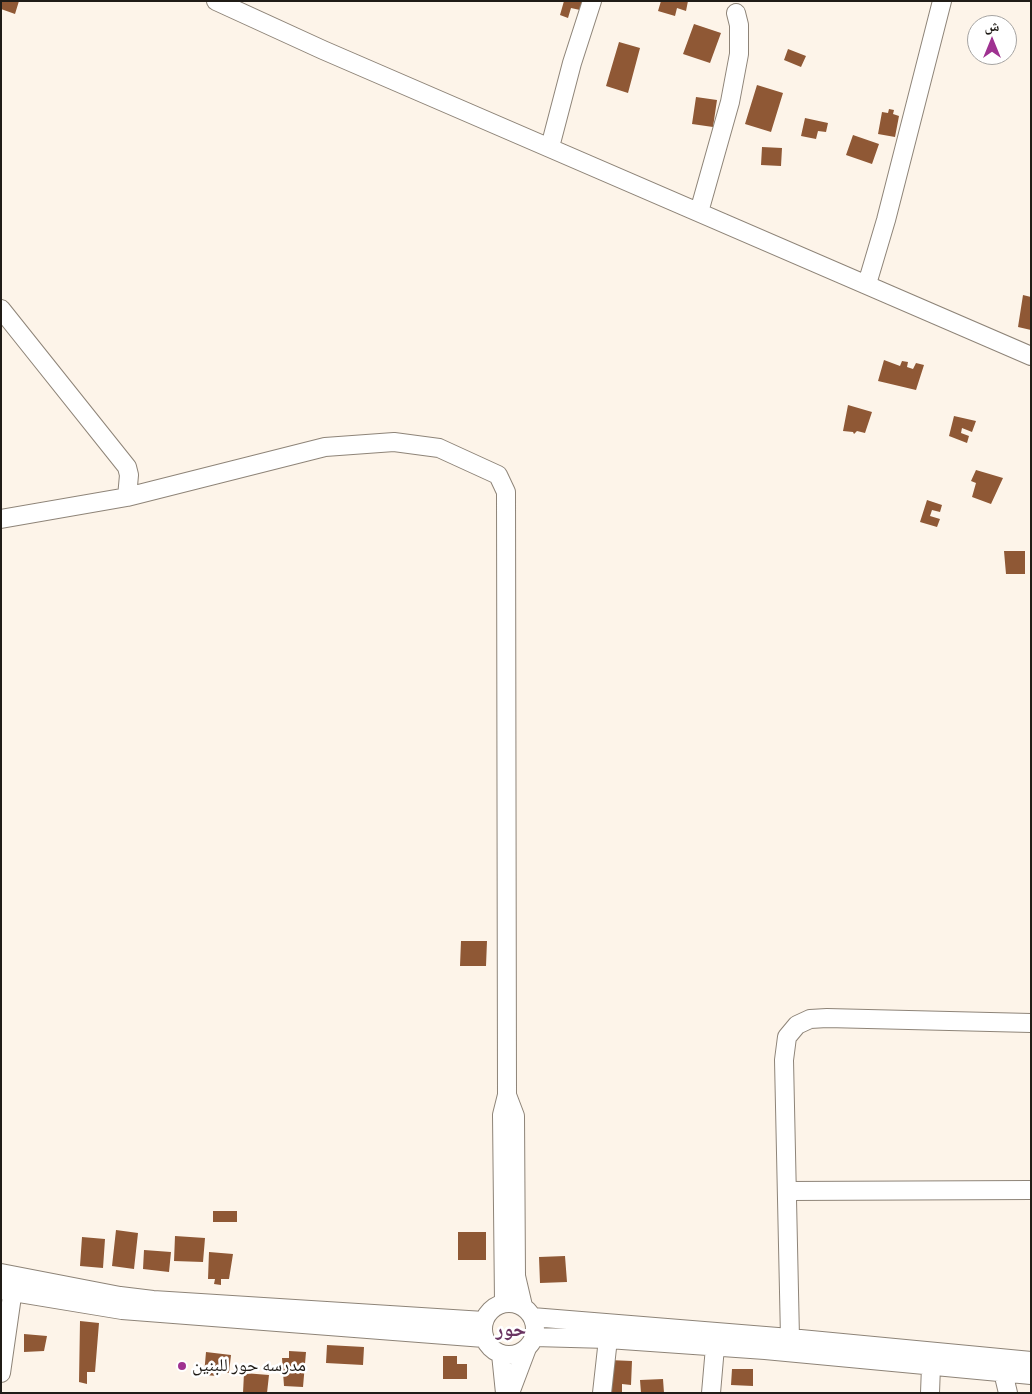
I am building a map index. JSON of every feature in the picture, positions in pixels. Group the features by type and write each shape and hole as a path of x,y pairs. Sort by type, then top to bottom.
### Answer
{"street":[{"path":"216,1 323,50 1031,356"},
{"path":"550,147 572,62 592,1"},
{"path":"867,284 886,220 942,1"},
{"path":"699,212 730,102 739,54 739,25 736,13"},
{"path":"1,309 126,467 129,475 126,497"},
{"path":"1,519 126,497 325,447 394,442 438,448 498,475 506,492 507,1095 502,1115 504,1302"},
{"path":"790,1338 784,1060 787,1037 797,1025 810,1019 1031,1023"},
{"path":"507,1095 515,1116 516,1276 527,1312 534,1323 530,1342 510,1393"},
{"path":"788,1191 1031,1190"},
{"path":"1,1373 8,1283 153,1300 484,1329"},
{"path":"504,1302 527,1312 790,1338 1031,1375"},
{"path":"504,1302 491,1310 484,1329 490,1346 501,1354 515,1354 530,1342 608,1340 930,1359 1031,1361"},
{"path":"602,1393 608,1340"},
{"path":"711,1393 715,1347"},
{"path":"501,1354 505,1393"},
{"path":"930,1359 930,1393"},
{"path":"1003,1372 1008,1393"}],"building":[{"path":"1,1 19,1 15,14 1,9"},
{"path":"564,1 582,1 580,10 571,8 568,18 560,15"},
{"path":"661,1 688,1 686,11 677,8 675,16 658,11"},
{"path":"694,24 721,33 710,63 683,54"},
{"path":"619,42 640,48 628,93 606,86"},
{"path":"788,49 806,56 801,67 784,60"},
{"path":"757,85 783,93 771,132 745,124"},
{"path":"696,97 717,100 713,127 692,124"},
{"path":"889,109 894,110 893,114 899,116 895,137 878,134 882,112 888,113"},
{"path":"805,118 828,123 826,132 818,131 816,139 801,136"},
{"path":"853,135 879,144 872,164 846,155"},
{"path":"762,147 782,148 781,166 761,165"},
{"path":"1023,295 1031,297 1031,330 1018,327"},
{"path":"884,360 900,366 902,361 908,362 907,367 913,369 916,363 924,365 916,390 878,381"},
{"path":"848,405 872,412 865,433 857,431 854,434 853,432 843,431"},
{"path":"954,416 976,421 972,432 962,428 961,433 969,436 967,443 949,436"},
{"path":"976,470 1003,478 991,504 972,497 976,483 971,481"},
{"path":"927,500 942,505 940,512 932,510 930,516 940,519 937,527 920,522"},
{"path":"1004,551 1025,551 1025,574 1006,574"},
{"path":"461,941 487,941 486,966 460,966"},
{"path":"213,1211 237,1211 237,1222 213,1222"},
{"path":"116,1230 138,1233 134,1269 112,1266"},
{"path":"458,1232 486,1232 486,1260 458,1260"},
{"path":"175,1236 205,1238 203,1262 174,1261"},
{"path":"82,1237 105,1239 103,1268 80,1266"},
{"path":"144,1250 171,1252 169,1272 143,1269"},
{"path":"209,1252 233,1254 229,1279 221,1279 221,1285 214,1284 215,1279 208,1279"},
{"path":"565,1256 567,1282 540,1283 539,1257"},
{"path":"80,1321 99,1323 95,1372 87,1372 87,1384 79,1382"},
{"path":"24,1334 47,1336 44,1351 24,1352"},
{"path":"327,1345 364,1347 363,1365 326,1363"},
{"path":"289,1351 306,1352 303,1387 284,1386 282,1358 289,1358"},
{"path":"206,1352 231,1355 229,1373 218,1372 218,1376 204,1375"},
{"path":"443,1356 457,1356 457,1364 467,1364 467,1379 443,1379"},
{"path":"609,1360 632,1361 631,1385 622,1384 622,1392 608,1393"},
{"path":"732,1369 753,1369 753,1386 731,1385"},
{"path":"244,1373 269,1375 267,1393 243,1393"},
{"path":"663,1379 664,1393 641,1393 640,1380"}],"place":[{"name":"مدرسه حور للبنين","path":"182,1366"}],"district":[{"name":"حور","path":"511,1330"}]}
